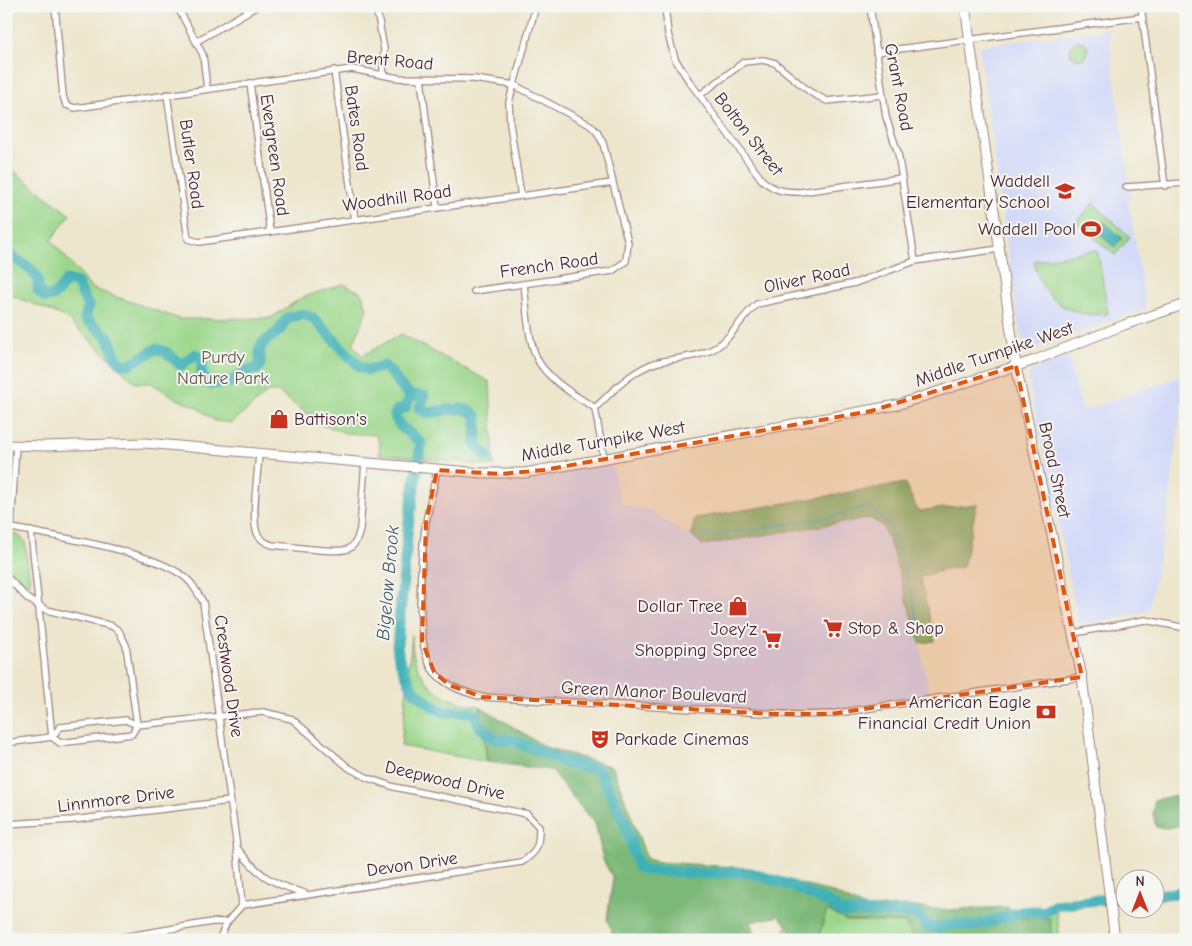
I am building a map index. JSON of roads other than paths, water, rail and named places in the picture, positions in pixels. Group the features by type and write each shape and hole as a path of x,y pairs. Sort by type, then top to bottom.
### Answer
{"main road":[{"name":"Broad Street","path":"965,6 1016,366 1082,677 1116,940"},
{"name":"Middle Turnpike West","path":"11,445 145,443 482,474 525,473 897,405 1016,366 1186,304"}],"street":[{"name":"Brent Road","path":"56,6 63,96 66,105 75,108 334,70 352,69 398,78 474,79 514,85 590,125 597,132 602,143 628,244 626,261"},
{"path":"177,6 203,55 207,89"},
{"path":"197,41 257,6"},
{"path":"376,6 384,50 383,74"},
{"name":"Bolton Street","path":"665,6 668,34 675,59 762,180 777,190 800,192 902,178"},
{"name":"Grant Road","path":"870,6 882,95 886,117 898,153 915,261"},
{"path":"1141,6 1165,186"},
{"path":"521,196 510,124 509,102 534,7"},
{"path":"876,52 1142,17"},
{"path":"700,95 744,62 763,60 775,63 814,95 827,101 882,95"},
{"name":"Bates Road","path":"334,70 355,220"},
{"path":"421,79 438,207"},
{"name":"Evergreen Road","path":"250,83 270,232"},
{"name":"Butler Road","path":"167,94 188,239"},
{"name":"Woodhill Road","path":"188,239 199,242 612,183"},
{"path":"1126,188 1186,184"},
{"name":"Oliver Road","path":"595,408 639,370 653,364 714,349 726,339 747,312 757,304 855,283 915,261 999,249"},
{"name":"French Road","path":"474,291 612,271 626,261"},
{"path":"524,284 531,336 540,364 552,377 595,408 604,459"},
{"path":"9,530 11,445"},
{"path":"259,453 255,523 257,534 263,542 272,545 339,551 350,548 357,540 360,529 364,463"},
{"name":"Green Manor Boulevard","path":"437,470 426,522 420,605 422,642 426,658 434,672 449,685 463,692 482,697 799,715 830,714 1082,677"},
{"name":"Crestwood Drive","path":"9,530 31,531 146,556 170,567 190,582 203,602 237,848 242,906"},
{"path":"31,531 52,737"},
{"path":"6,576 38,606 47,610 112,626 119,631 126,645 137,725"},
{"path":"1074,633 1145,620 1186,628"},
{"name":"Deepwood Drive","path":"6,743 52,737 60,727 126,720 137,725 263,712 292,719 349,768 368,778 394,787 527,814 539,827 539,843 535,854 522,862"},
{"name":"Deepwood Drive","path":"52,737 60,743 132,734 137,725"},
{"name":"Linnmore Drive","path":"6,824 47,823 230,801"},
{"name":"Devon Drive","path":"237,848 259,872 276,885 306,894"},
{"name":"Devon Drive","path":"242,906 306,894 522,862"},
{"path":"219,940 227,922 242,906"},
{"path":"105,940 140,937 212,922 227,922"}],"water":[{"path":"1104,222 1122,238 1114,247 1096,231"}],"waterway":[{"name":"Bigelow Brook","path":"6,252 33,272 38,283 38,290 45,297 55,294 67,280 77,283 88,306 85,319 109,338 115,356 122,364 130,364 156,349 166,352 181,365 195,354 202,358 202,377 211,384 231,382 245,371 257,369 260,364 262,344 279,331 287,318 303,314 313,318 360,367 368,370 384,366 391,372 402,388 411,395"},
{"name":"Bigelow Brook","path":"411,395 405,408 397,410 395,415 399,424 421,443 408,528 397,646 399,659 413,690 434,707 445,712 470,712 475,714 480,727 492,737 499,740 513,740 563,762 596,769 601,773 625,824 638,867 647,870 709,874 751,873 792,886 829,903 842,912 916,913 930,927 957,924 972,926 1016,913 1044,912 1055,905 1114,898"},
{"path":"411,395 424,396 420,409 425,412 456,409 471,412 477,417 476,445 487,456"},
{"path":"703,535 726,534 830,517 866,506 887,523 893,535 912,594 921,634"},
{"name":"Bigelow Brook","path":"1164,894 1186,892"}],"place":[{"name":"Waddell Elementary School","path":"1065,191"},
{"name":"Waddell Pool","path":"1091,229"},
{"name":"Battison's","path":"279,419"},
{"name":"Dollar Tree","path":"738,606"},
{"name":"Stop & Shop","path":"833,628"},
{"name":"Joey'z Shopping Spree","path":"772,639"},
{"name":"American Eagle Financial Credit Union","path":"1046,712"},
{"name":"Parkade Cinemas","path":"600,739"}],"park label":[{"name":"Purdy Nature Park","path":"223,367"}]}
